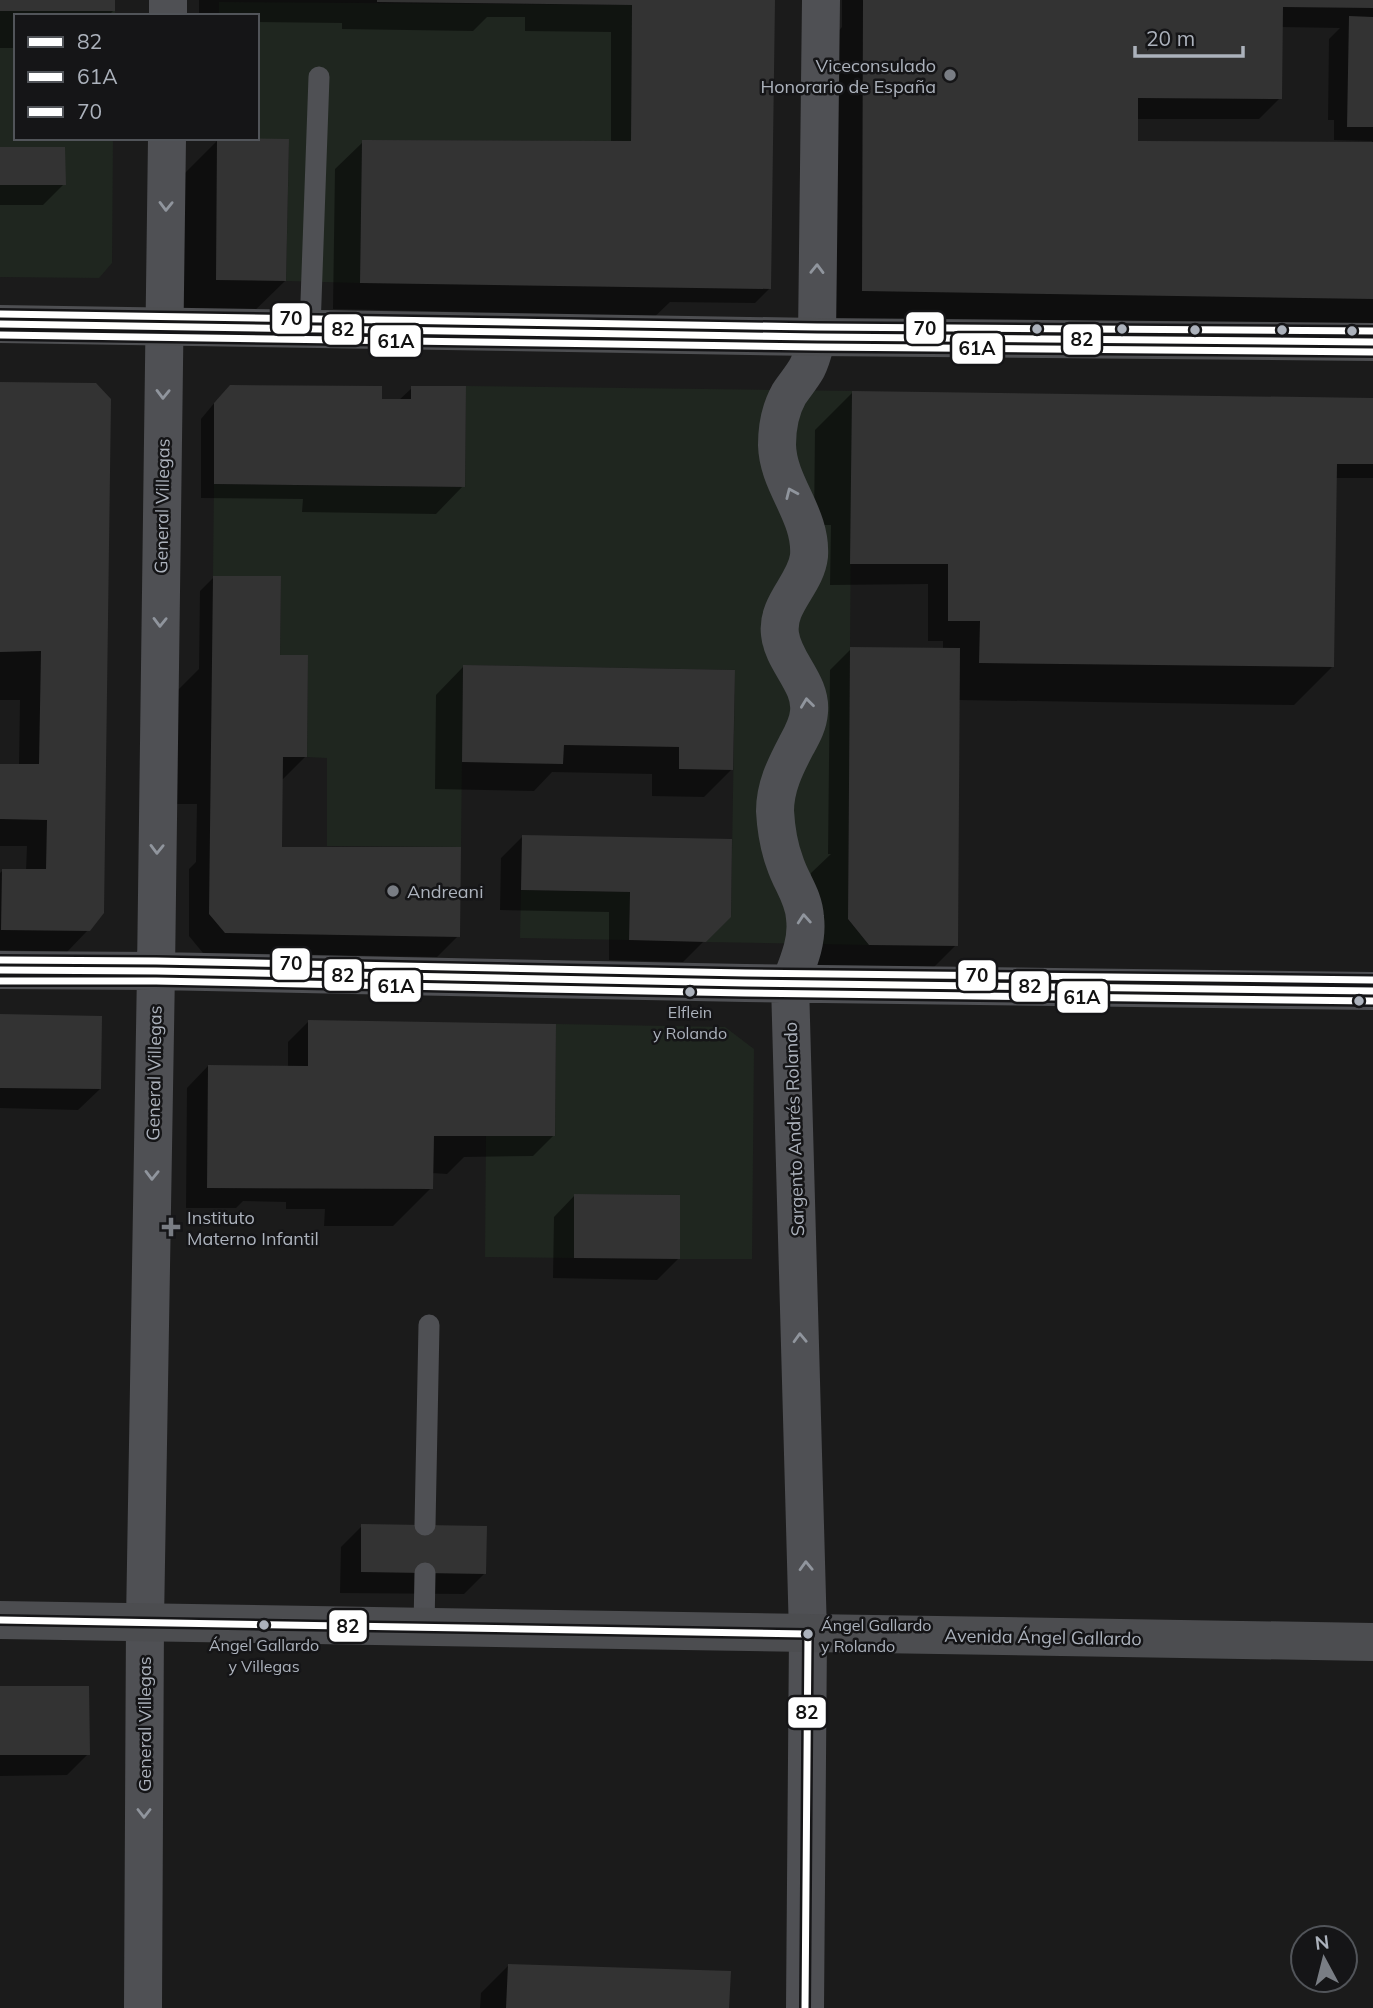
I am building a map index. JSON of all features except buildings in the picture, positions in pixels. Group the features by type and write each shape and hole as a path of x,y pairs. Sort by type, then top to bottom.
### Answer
{"main road":[{"path":"0,324 817,337 1373,342"},
{"name":"Avenida Ángel Gallardo","path":"0,1620 1373,1642"}],"street":[{"name":"Sargento Andrés Rolando","path":"805,2008 808,1634 790,984 805,937 806,918 802,902 785,865 775,810 778,787 785,766 806,727 810,710 806,691 783,651 779,631 782,613 804,577 809,558 809,540 805,522 783,472 777,447 778,420 789,394 806,369 817,337 821,0"},
{"name":"General Villegas","path":"143,2008 145,1622 166,140"},
{"path":"0,970 1373,991"}],"lane":[{"path":"310,329 319,77"},
{"path":"425,1525 429,1325"},
{"path":"424,1627 425,1573"}],"shaded area":[{"path":"219,2 632,5 631,141 362,140 360,283 286,281 289,140 259,139 259,14 219,14"},
{"path":"0,11 115,11 115,14 14,14 14,140 113,140 112,263 99,278 0,277"},
{"path":"466,386 852,391 848,919 869,945 706,942 731,916 735,670 463,665 461,847 327,846 327,758 307,757 308,655 280,655 281,577 213,576 214,484 465,487"},
{"path":"521,890 630,892 629,940 520,938"},
{"path":"556,1024 725,1027 754,1049 752,1259 680,1259 680,1195 575,1194 574,1258 485,1257 486,1136 555,1136"}],"transit line":[{"name":"70","path":"0,314 817,327 1373,331"},
{"name":"82","path":"0,324 817,337 1373,342"},
{"name":"61A","path":"0,335 1373,352"},
{"name":"70","path":"0,960 745,973 1373,980"},
{"name":"82","path":"0,970 1373,991"},
{"name":"61A","path":"0,981 156,981 745,993 1373,1001"},
{"name":"82","path":"0,1620 808,1634 805,2008"}],"place":[{"name":"Viceconsulado Honorario de España","path":"950,75"},
{"name":"Andreani","path":"393,891"},
{"name":"Elflein y Rolando","path":"690,992"},
{"name":"Instituto Materno Infantil","path":"171,1227"},
{"name":"Ángel Gallardo y Villegas","path":"264,1625"},
{"name":"Ángel Gallardo y Rolando","path":"808,1634"}]}
